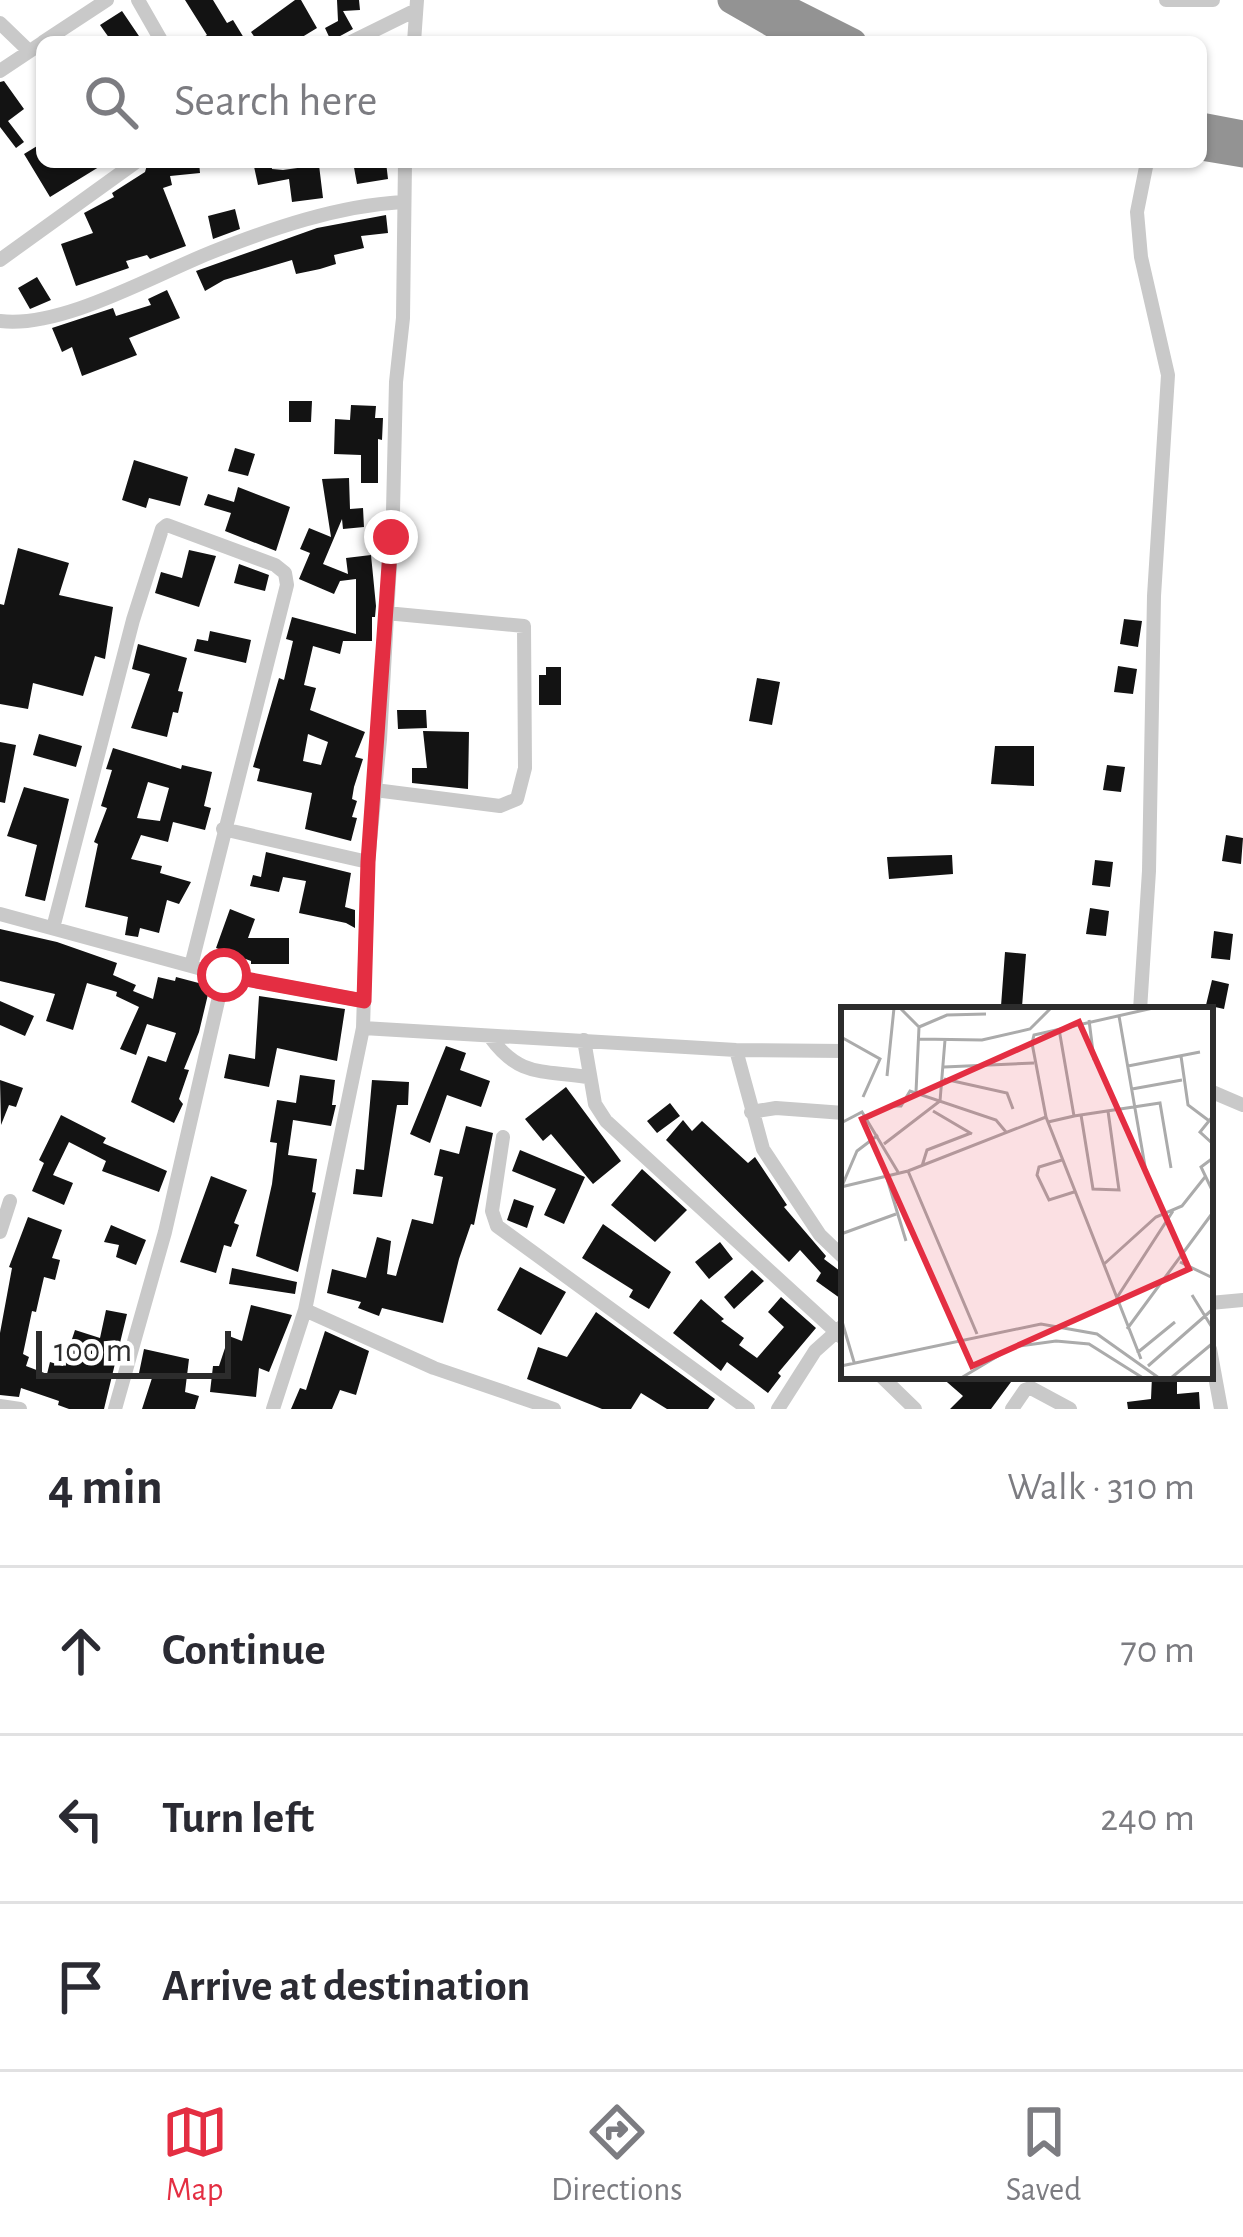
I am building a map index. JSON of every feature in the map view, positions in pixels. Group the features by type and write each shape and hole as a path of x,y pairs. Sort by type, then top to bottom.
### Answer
{"highway":[{"path":"731,0 794,36"},
{"path":"769,0 842,36"},
{"path":"1207,127 1243,134"},
{"path":"1207,148 1243,154"}],"street":[{"path":"52,36 107,0"},
{"path":"138,0 159,36"},
{"path":"1166,0 1214,0"},
{"path":"362,36 416,5"},
{"path":"414,36 416,5"},
{"path":"0,23 36,44"},
{"path":"0,71 36,46"},
{"path":"0,260 128,168"},
{"path":"273,1409 305,1310 363,1028 368,862 394,511 405,168"},
{"path":"1140,1007 1149,871 1154,596 1168,375 1139,234 1137,212 1146,168"},
{"path":"0,321 49,318 283,226 365,204 402,202"},
{"path":"53,928 133,620 167,524 275,565 285,573 287,585 191,966"},
{"path":"375,790 500,806 517,799 525,768 524,626 386,614"},
{"path":"223,829 368,862"},
{"path":"0,914 224,975 364,1001"},
{"path":"115,1409 165,1232 224,975"},
{"path":"363,1028 736,1050 841,1051"},
{"path":"490,1037 506,1060 520,1067 587,1077"},
{"path":"584,1040 587,1077 606,1121 841,1331 790,1384 778,1409"},
{"path":"736,1050 763,1149 820,1235 841,1255"},
{"path":"1213,1092 1243,1105"},
{"path":"751,1112 776,1108 841,1113"},
{"path":"503,1137 492,1211 497,1226 748,1409"},
{"path":"0,1232 10,1201"},
{"path":"1213,1303 1243,1300"},
{"path":"305,1310 434,1368 554,1409"},
{"path":"1213,1365 1221,1409"},
{"path":"884,1379 915,1409"},
{"path":"1012,1409 1031,1388 1070,1409"},
{"path":"0,1406 20,1409"}],"building":[{"path":"185,0 213,0 227,23 233,20 243,36 207,35"},
{"path":"295,0 301,0 317,28 304,36 254,36 251,32"},
{"path":"337,0 359,0 360,10 343,11 353,29 329,36 325,28 338,21"},
{"path":"122,11 139,36 108,36 100,25"},
{"path":"4,81 24,109 8,121 24,142 16,148 0,127 0,82"},
{"path":"36,147 36,168 97,168 50,197 24,154"},
{"path":"146,168 200,168 200,173 170,176 172,185 163,188 186,246 150,259 147,255 126,261 129,268 76,286 61,244 93,233 84,213"},
{"path":"254,168 319,168 323,198 292,202 289,179 258,185"},
{"path":"354,168 387,168 388,179 357,184"},
{"path":"235,209 240,229 213,239 208,216"},
{"path":"386,215 388,233 361,236 364,248 334,255 336,264 320,269 296,274 292,260 224,280 205,291 196,271 317,228"},
{"path":"37,277 51,300 30,309 18,288"},
{"path":"167,290 180,318 129,338 137,355 82,376 72,347 62,352 52,328 113,308 116,316 151,305 148,299"},
{"path":"289,401 312,401 311,422 289,422"},
{"path":"351,405 376,406 375,418 383,418 378,483 361,483 361,455 334,454 335,419 350,420"},
{"path":"235,448 255,454 248,476 228,471"},
{"path":"134,460 188,477 180,506 149,498 146,508 122,500"},
{"path":"349,478 350,509 363,508 364,527 343,529 342,519 323,564 348,574 346,558 371,555 376,606 372,641 343,641 340,654 313,646 304,685 316,688 310,710 365,732 355,757 363,759 352,799 357,801 352,817 357,818 351,841 305,829 312,793 257,781 260,769 253,767 279,678 284,680 293,641 286,639 292,617 356,634 356,579 340,581 334,594 299,579 310,553 300,549 309,528 331,537 322,479","holes":["308,734 328,742 321,765 303,761"]},
{"path":"238,487 290,507 276,551 225,531 231,513 204,505 208,494 234,502"},
{"path":"18,548 69,563 59,595 113,607 105,659 95,656 83,696 33,683 28,709 0,704 0,604 4,605"},
{"path":"189,550 216,556 199,607 155,593 161,572 182,578"},
{"path":"239,564 269,575 265,591 234,583"},
{"path":"1124,619 1142,621 1138,647 1120,644"},
{"path":"210,631 251,640 246,663 194,651 197,639 208,641"},
{"path":"138,644 187,658 178,713 173,712 167,737 131,728 150,674 132,669"},
{"path":"1118,666 1137,669 1133,694 1114,692"},
{"path":"546,667 561,667 561,705 539,705 539,675 546,675"},
{"path":"757,678 780,682 772,725 749,721"},
{"path":"397,710 426,710 427,728 398,729"},
{"path":"423,731 469,732 468,789 412,783 412,768 427,768"},
{"path":"39,734 82,746 76,767 33,755"},
{"path":"0,742 16,745 5,803 0,802"},
{"path":"995,746 1034,746 1034,786 991,784"},
{"path":"113,748 181,769 182,765 212,772 204,806 211,808 205,830 173,822 168,842 141,835 131,859 162,866 160,873 191,882 179,904 167,900 159,933 140,928 138,937 125,935 128,917 85,907 98,844 94,842 107,808 101,806 112,770 106,769","holes":["148,782 169,788 160,821 137,818"]},
{"path":"1107,765 1125,767 1121,792 1103,790"},
{"path":"24,787 69,799 45,901 25,896 37,845 7,836"},
{"path":"1226,835 1243,838 1241,864 1222,861"},
{"path":"266,852 351,873 345,907 355,910 355,928 299,913 306,881 283,877 279,892 250,886 253,875 261,877"},
{"path":"952,855 953,874 889,879 887,857"},
{"path":"1095,860 1113,862 1110,887 1092,885"},
{"path":"1090,908 1109,911 1106,936 1086,934"},
{"path":"230,909 255,919 248,938 289,938 289,964 251,964 216,948"},
{"path":"0,929 117,963 113,975 153,999 158,977 210,986 184,1069 189,1070 179,1099 183,1104 174,1123 131,1102 148,1056 166,1062 176,1033 147,1024 136,1055 120,1049 139,1007 116,996 117,992 87,983 73,1030 46,1021 55,994 0,981"},
{"path":"1214,931 1233,934 1230,960 1211,958"},
{"path":"1005,952 1026,954 1022,1007 1001,1006"},
{"path":"1212,980 1229,984 1224,1009 1206,1005"},
{"path":"259,996 345,1009 337,1061 277,1048 269,1087 224,1078 229,1054 255,1059"},
{"path":"0,1001 34,1016 25,1036 0,1025"},
{"path":"446,1046 466,1053 460,1070 490,1081 481,1107 447,1095 430,1143 410,1134"},
{"path":"300,1075 335,1080 332,1105 336,1105 331,1126 293,1120 288,1155 317,1159 312,1192 316,1193 298,1272 256,1256 272,1184 277,1143 270,1142 277,1100 296,1103"},
{"path":"0,1080 23,1088 16,1107 9,1105 1,1125"},
{"path":"372,1080 409,1082 408,1105 397,1105 382,1197 353,1194 356,1169 364,1170"},
{"path":"566,1087 621,1161 593,1184 551,1134 543,1141 525,1119"},
{"path":"670,1103 680,1116 657,1133 647,1121"},
{"path":"61,1115 106,1138 103,1143 167,1171 159,1192 102,1171 106,1161 69,1142 53,1175 73,1183 64,1205 32,1191 44,1163 39,1160"},
{"path":"683,1120 692,1131 702,1121 748,1163 755,1157 784,1207 824,1259 841,1272 841,1299 816,1281 821,1273 800,1250 789,1262 666,1140"},
{"path":"466,1126 493,1133 474,1225 459,1259 443,1323 382,1308 379,1316 358,1308 361,1302 327,1293 332,1269 366,1278 377,1237 391,1241 387,1274 396,1276 412,1219 433,1224 443,1177 434,1175 440,1149 459,1154"},
{"path":"520,1150 585,1177 564,1224 544,1215 556,1189 512,1171"},
{"path":"642,1169 687,1210 655,1242 611,1205"},
{"path":"211,1176 247,1190 231,1247 224,1245 216,1273 180,1262"},
{"path":"514,1199 534,1206 527,1228 507,1220"},
{"path":"28,1217 62,1230 52,1258 60,1260 55,1280 44,1277 36,1312 32,1311 23,1354 29,1357 26,1366 47,1374 50,1362 63,1366 75,1330 100,1338 106,1310 127,1314 104,1409 69,1409 21,1388 19,1397 0,1395 0,1333 9,1267"},
{"path":"603,1224 671,1272 649,1309 629,1297 633,1290 582,1258"},
{"path":"111,1225 146,1240 136,1265 116,1257 119,1245 104,1242"},
{"path":"720,1242 733,1259 709,1279 695,1262"},
{"path":"520,1267 566,1292 541,1335 497,1310"},
{"path":"232,1268 297,1282 295,1294 229,1284"},
{"path":"752,1270 764,1281 734,1309 724,1297"},
{"path":"781,1297 816,1328 778,1373 781,1376 768,1393 727,1362 721,1371 673,1333 701,1299 744,1338 739,1345 757,1358 784,1327 768,1312"},
{"path":"251,1305 292,1315 269,1372 259,1368 256,1397 210,1392 213,1366 219,1366 229,1336 242,1341"},
{"path":"596,1312 715,1399 708,1409 667,1409 641,1393 631,1409 602,1409 527,1379 538,1347 567,1357"},
{"path":"325,1331 369,1351 356,1395 340,1390 332,1409 291,1409 300,1388 306,1390"},
{"path":"144,1349 189,1359 185,1392 199,1396 195,1409 142,1409 153,1375 139,1373"},
{"path":"943,1379 1011,1382 991,1409 950,1409 963,1396"},
{"path":"1152,1379 1177,1379 1177,1394 1199,1392 1200,1409 1128,1409 1127,1402 1151,1399"}],"route":[{"path":"224,975 364,1001 368,862 391,537"}]}
